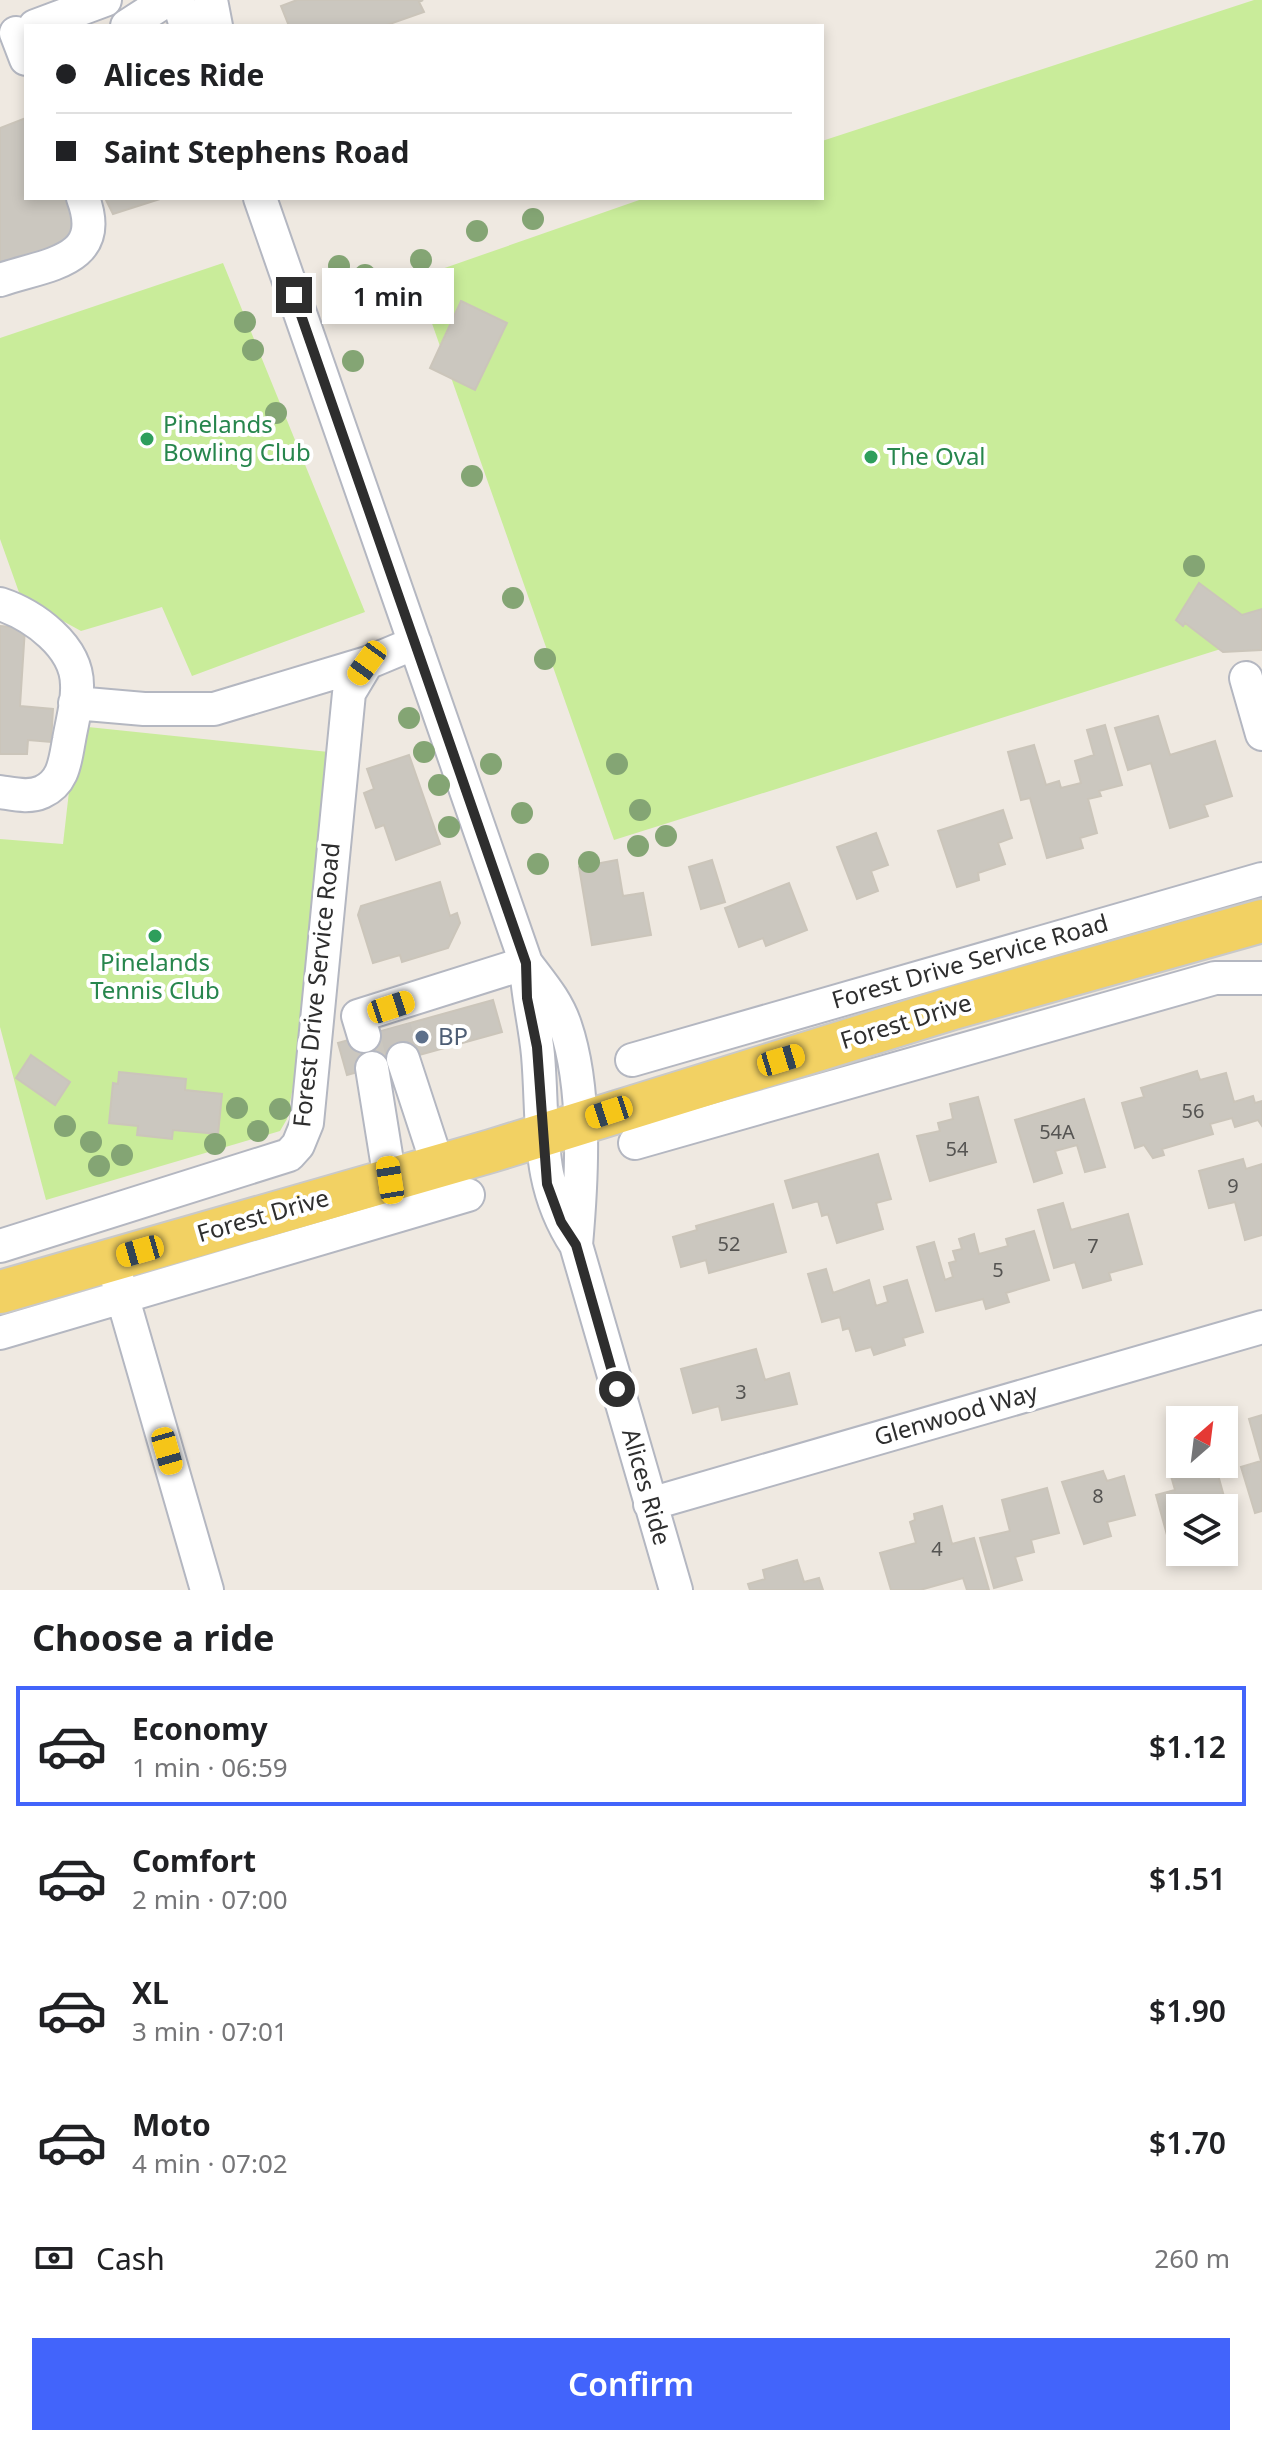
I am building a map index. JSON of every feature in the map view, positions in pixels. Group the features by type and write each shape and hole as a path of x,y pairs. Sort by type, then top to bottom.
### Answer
{"main road":[{"name":"Forest Drive","path":"0,1292 117,1278 390,1180 953,1008 1262,921"}],"street":[{"path":"56,24 105,0"},
{"path":"130,24 167,0"},
{"path":"178,0 185,24"},
{"path":"211,0 216,24"},
{"path":"0,69 22,41"},
{"path":"0,280 71,255 84,246 91,231 83,200"},
{"name":"Alices Ride","path":"261,200 526,963 527,998 561,1128 547,1184 561,1222 576,1245 676,1590"},
{"path":"0,604 27,616 58,642 72,663 78,683 64,768 57,781 32,796 0,792"},
{"path":"75,703 144,709 214,709 367,663 415,643"},
{"name":"Forest Drive Service Road","path":"0,1246 289,1155 298,1145 307,1123 344,714 349,693 367,663"},
{"path":"1246,678 1262,734"},
{"name":"Forest Drive Service Road","path":"632,1060 1262,879"},
{"path":"361,1026 393,1017 526,963"},
{"path":"635,1143 1215,978 1262,978"},
{"path":"403,1059 438,1166"},
{"path":"372,1068 390,1180"},
{"path":"0,1333 117,1278 468,1195"},
{"path":"117,1278 207,1590"},
{"name":"Glenwood Way","path":"650,1504 1262,1327"}],"green space":[{"name":"The Oval","path":"1254,0 1262,0 1262,636 614,840 416,278 639,200 824,200 824,140"},
{"name":"Pinelands Bowling Club","path":"223,263 365,612 192,676 162,607 81,631 21,598 0,539 0,338"},
{"name":"Pinelands Tennis Club","path":"88,727 329,752 295,1076 287,1119 280,1131 46,1200 0,1027 0,839 63,844 75,739"}],"building":[{"path":"297,0 423,0 419,2 424,12 390,24 288,24 281,6"},
{"path":"24,119 24,200 75,200 88,236 0,267 0,128"},
{"path":"106,200 157,200 113,214"},
{"path":"461,301 507,323 475,390 430,368"},
{"path":"1199,583 1242,615 1262,609 1262,650 1223,652 1185,623 1183,626 1176,620"},
{"path":"0,626 25,628 20,706 53,709 51,742 28,740 27,754 0,754"},
{"path":"1158,716 1170,755 1215,741 1232,796 1204,805 1208,816 1170,828 1151,763 1128,770 1115,728"},
{"path":"1105,725 1122,785 1099,791 1101,796 1088,799 1097,833 1080,838 1083,848 1047,858 1030,798 1021,800 1008,752 1034,745 1046,785 1059,781 1061,788 1081,783 1075,761 1094,755 1087,730"},
{"path":"409,755 440,844 396,860 384,825 376,828 364,793 374,789 367,769"},
{"path":"1003,810 1012,838 998,843 1005,864 978,873 979,880 957,887 938,831"},
{"path":"876,833 888,865 871,871 878,891 857,899 837,847"},
{"path":"617,860 623,896 643,893 651,935 592,945 579,867"},
{"path":"712,860 725,902 701,909 689,867"},
{"path":"440,882 450,916 457,913 460,923 448,948 402,962 400,955 373,963 358,915 361,906"},
{"path":"789,883 807,930 766,946 763,938 739,947 725,908"},
{"path":"493,1000 502,1032 347,1075 338,1043"},
{"path":"31,1055 70,1082 55,1105 16,1078"},
{"path":"1197,1071 1200,1080 1226,1073 1234,1102 1253,1096 1255,1103 1262,1101 1262,1126 1258,1120 1235,1127 1232,1118 1210,1124 1213,1134 1162,1149 1164,1155 1153,1158 1144,1145 1135,1148 1122,1103 1144,1097 1141,1088"},
{"path":"119,1072 186,1079 185,1090 222,1094 218,1134 173,1130 172,1139 137,1135 138,1126 109,1123 113,1083 118,1084"},
{"path":"978,1097 996,1162 930,1181 917,1136 940,1131 938,1123 953,1119 950,1104"},
{"path":"1084,1099 1105,1167 1085,1172 1077,1145 1055,1151 1062,1173 1034,1182 1015,1120"},
{"path":"878,1154 891,1199 876,1203 883,1229 837,1243 828,1214 822,1216 818,1201 793,1208 785,1181"},
{"path":"1243,1159 1246,1169 1262,1164 1262,1235 1245,1240 1235,1202 1209,1208 1199,1171"},
{"path":"1063,1203 1071,1230 1128,1214 1142,1264 1109,1273 1111,1280 1083,1288 1075,1262 1054,1268 1038,1210"},
{"path":"773,1204 786,1252 709,1273 706,1260 681,1267 673,1237 697,1230 696,1226"},
{"path":"1034,1231 1049,1280 1006,1293 1009,1302 986,1309 983,1299 936,1311 917,1247 934,1242 945,1280 953,1277 949,1263 956,1261 953,1251 962,1249 959,1239 974,1234 979,1254 1008,1246 1006,1239"},
{"path":"826,1269 833,1293 869,1280 876,1306 888,1302 884,1287 907,1280 923,1332 903,1338 905,1345 874,1355 871,1347 856,1351 849,1328 843,1330 840,1317 822,1322 808,1274"},
{"path":"756,1349 765,1380 789,1373 797,1404 722,1420 719,1406 693,1413 681,1369"},
{"path":"1262,1415 1262,1511 1255,1513 1241,1467 1261,1461 1249,1419"},
{"path":"1103,1471 1107,1481 1124,1476 1135,1515 1107,1522 1111,1536 1084,1544 1062,1482"},
{"path":"1172,1478 1219,1478 1223,1494 1166,1494 1166,1531 1156,1495 1175,1490"},
{"path":"1047,1488 1059,1533 1031,1540 1034,1552 1015,1557 1022,1580 994,1588 980,1538 1010,1531 1002,1500"},
{"path":"942,1506 952,1544 974,1538 989,1590 967,1590 963,1578 920,1590 891,1590 880,1553 916,1543 910,1522 915,1520 914,1514"},
{"path":"797,1560 804,1582 819,1578 823,1590 750,1590 748,1584 765,1579 763,1570"}],"tunnel":[{"path":"395,1027 403,1059"}],"place":[{"name":"Pinelands Bowling Club","path":"147,439"},
{"name":"The Oval","path":"871,457"},
{"name":"Pinelands Tennis Club","path":"155,936"},
{"name":"BP","path":"422,1037"}],"route":[{"path":"294,295 526,963 527,998 537,1047 547,1184 561,1222 576,1245 617,1389"}]}
